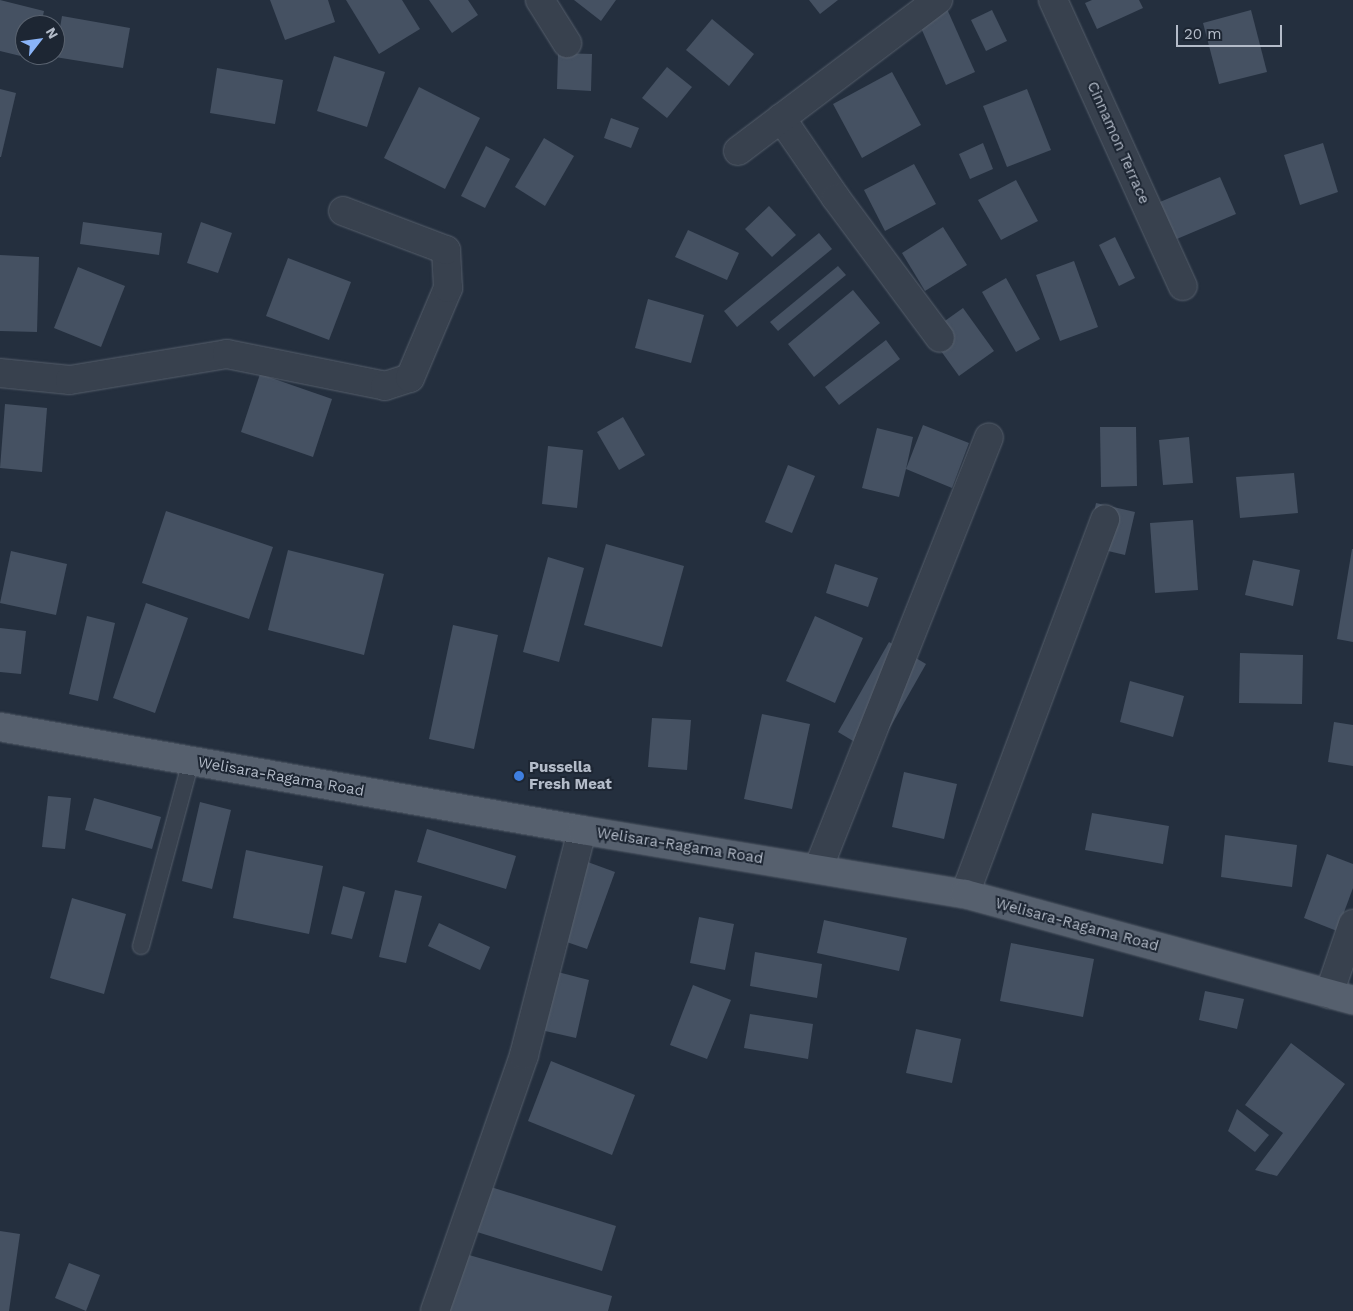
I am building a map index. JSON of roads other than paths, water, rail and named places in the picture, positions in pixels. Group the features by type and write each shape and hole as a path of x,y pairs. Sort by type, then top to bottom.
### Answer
{"main road":[{"name":"Welisara-Ragama Road","path":"0,727 582,830 965,894 1341,997"}],"street":[{"path":"540,0 567,43"},
{"path":"738,151 938,0"},
{"name":"Cinnamon Terrace","path":"1052,0 1183,286"},
{"path":"781,118 836,198 940,338"},
{"path":"0,373 70,380 226,354 385,386 410,378 448,288 446,250 343,210"},
{"path":"818,869 989,438"},
{"path":"965,894 1106,520"},
{"path":"434,1311 524,1055 582,830"},
{"path":"1341,997 1353,924"}],"lane":[{"path":"141,946 191,761"}],"place":[{"name":"Pussella Fresh Meat","path":"519,776"}]}
